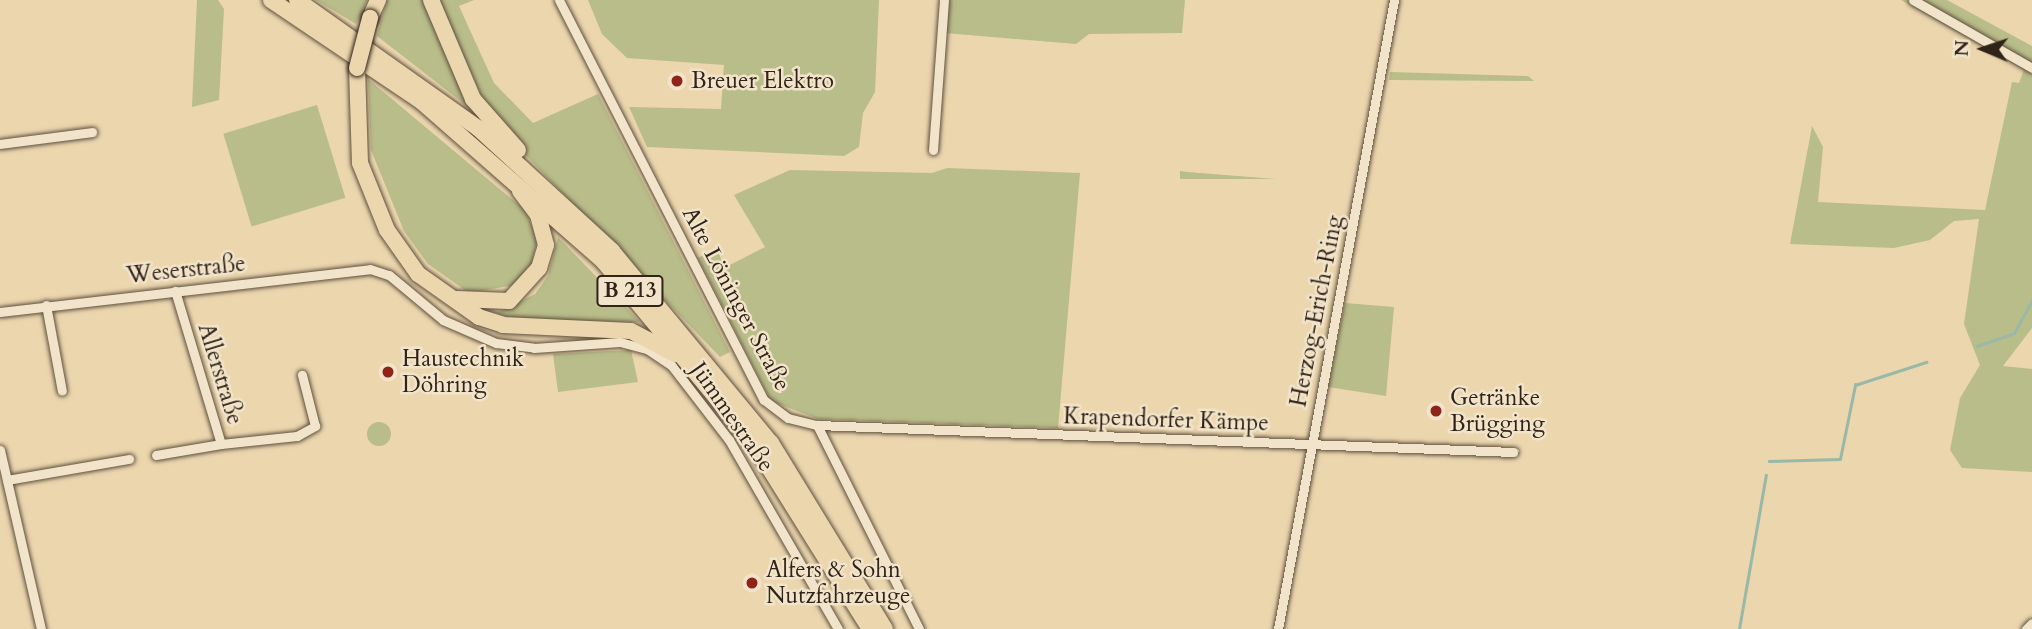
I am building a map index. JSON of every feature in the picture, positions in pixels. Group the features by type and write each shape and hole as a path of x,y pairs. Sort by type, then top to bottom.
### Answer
{"highway":[{"name":"B 213","path":"271,0 369,63 491,156 604,262 753,442 870,629"},
{"name":"B 213","path":"298,0 425,87 555,195 720,374 814,506 885,629"},
{"name":"B 213","path":"378,0 370,18 357,68 355,132 371,197 403,256 445,295 503,325 631,331 657,340 753,442"},
{"path":"431,0 473,99 551,182 555,195"},
{"path":"445,295 491,305 509,301 539,268 546,245 538,215 491,156"}],"street":[{"name":"Alte Löninger Straße","path":"559,0 764,400 788,418 817,425"},
{"path":"933,150 944,0"},
{"name":"Herzog-Erich-Ring","path":"1278,629 1394,0"},
{"path":"1913,0 2032,68"},
{"path":"0,144 92,132"},
{"name":"Weserstraße","path":"0,312 46,304 375,270"},
{"name":"Jümmestraße","path":"375,270 443,320 496,343 534,348 620,342 664,359 729,440 838,629"},
{"name":"Allerstraße","path":"156,455 221,444 175,291"},
{"path":"46,304 62,391"},
{"path":"221,444 297,436 315,426 302,375"},
{"name":"Krapendorfer Kämpe","path":"817,425 1513,452"},
{"path":"817,425 919,629"},
{"path":"0,450 41,629"},
{"path":"7,480 130,459"},
{"path":"2026,629 2032,623"}],"green space":[{"path":"197,0 218,0 224,9 219,100 192,107"},
{"path":"316,0 367,0 356,24"},
{"path":"387,0 426,0 467,106 377,36"},
{"path":"436,0 474,0 459,6 494,83 533,123 598,94 730,352 720,357 494,122"},
{"path":"588,0 879,0 875,92 863,113 859,147 844,156 647,147 629,107 721,109 724,65 627,58 602,34"},
{"path":"948,0 1185,0 1182,33 1089,34 1076,44 945,33"},
{"path":"1901,0 1947,0 2032,46 2032,328 2003,366 2032,369 2032,472 1962,468 1950,450 1960,398 1980,365 1964,324 1979,219 1954,221 1930,240 1894,248 1790,244 1812,126 1823,147 1818,202 1985,210 2012,82 2019,83 2024,70"},
{"path":"1390,72 1528,76 1534,81 1389,80"},
{"path":"368,79 526,211 537,241 531,266 515,285 469,293 428,264 404,231 371,150"},
{"path":"317,105 345,198 252,226 223,134"},
{"path":"947,168 1080,173 1058,428 818,419 771,401 698,258 717,247 724,268 765,247 734,195 790,170 932,173"},
{"path":"1180,171 1187,172 1275,179 1180,179"},
{"path":"558,237 640,322 517,320 496,313 535,294 548,276"},
{"path":"1345,303 1394,307 1386,396 1328,387"},
{"path":"631,350 638,382 558,392 553,354"},
{"path":"379,422 387,426 391,434 387,442 379,446 371,442 367,434 371,426"}],"waterway":[{"path":"1977,346 2014,333 2032,300"},
{"path":"1769,461 1840,459 1855,385 1926,362"},
{"path":"1739,629 1766,475"}],"place":[{"name":"Breuer Elektro","path":"677,81"},
{"name":"Haustechnik Döhring","path":"388,372"},
{"name":"Getränke Brügging","path":"1436,411"},
{"name":"Alfers & Sohn Nutzfahrzeuge","path":"752,583"}]}
